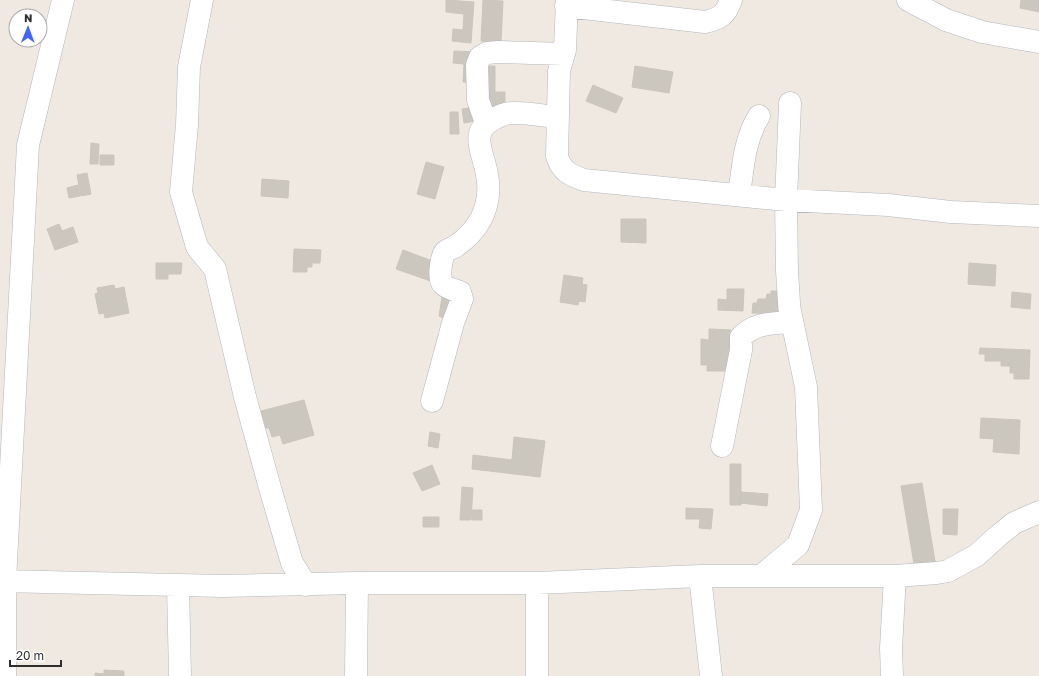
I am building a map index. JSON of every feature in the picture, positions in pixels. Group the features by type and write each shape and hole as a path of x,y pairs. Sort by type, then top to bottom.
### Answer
{"street":[{"path":"5,676 3,581 28,145 63,0"},
{"path":"202,0 189,67 187,125 181,192 197,247 215,269 245,397 270,488 292,563 306,584"},
{"path":"731,0 728,9 717,19 704,22 567,3 564,54 558,72 557,156 562,168 568,174 584,180 786,200 888,206 951,212 1039,216"},
{"path":"908,0 946,20 982,32 1039,42"},
{"path":"486,123 478,100 477,65 480,58 487,53 498,52 564,54"},
{"path":"722,446 741,350 741,337 751,328 788,322 790,318 786,271 786,200 790,103"},
{"path":"432,401 453,323 462,299 460,292 444,286 442,282 442,258 445,252 470,234 480,220 487,204 487,174 481,156 479,140 482,129 486,123 495,118 511,113 558,117"},
{"path":"739,195 747,143 752,128 759,116"},
{"path":"761,576 798,545 810,510 806,387 790,311"},
{"path":"3,581 223,586 306,584 537,583 700,576 895,576 948,571 976,555 1014,523 1039,512"},
{"path":"700,576 711,676"},
{"path":"892,676 891,648 895,576"},
{"path":"537,583 537,676"},
{"path":"356,676 357,584"},
{"path":"178,585 180,676"}],"building":[{"path":"446,0 474,2 471,43 452,41 453,29 463,30 464,14 446,12"},
{"path":"483,0 503,1 501,42 481,41"},
{"path":"1021,0 1039,0 1039,12 1020,8"},
{"path":"454,51 479,52 477,83 463,82 464,64 453,63"},
{"path":"483,66 495,66 495,92 505,92 505,108 483,108"},
{"path":"635,66 673,72 669,93 632,87"},
{"path":"593,85 623,98 616,113 586,101"},
{"path":"474,107 476,121 464,123 462,109"},
{"path":"450,112 458,112 459,134 450,134"},
{"path":"91,143 99,144 98,164 90,164"},
{"path":"100,155 114,155 114,165 100,165"},
{"path":"426,162 444,167 435,199 417,194"},
{"path":"87,173 91,194 81,196 77,175"},
{"path":"262,179 289,181 288,198 261,196"},
{"path":"78,185 80,196 69,198 67,188"},
{"path":"621,219 646,219 646,243 621,242"},
{"path":"59,224 62,231 73,227 78,242 55,250 47,229"},
{"path":"294,249 321,250 320,263 312,263 312,267 307,267 307,272 293,272"},
{"path":"403,250 451,268 445,286 396,269"},
{"path":"156,263 182,263 181,274 168,274 168,279 156,279"},
{"path":"969,263 996,265 995,286 968,284"},
{"path":"564,275 583,278 582,284 587,285 585,302 579,301 578,305 560,302"},
{"path":"114,285 115,289 124,287 129,313 105,318 104,313 99,314 95,294 98,293 97,288"},
{"path":"727,289 744,289 743,311 718,310 718,299 727,300"},
{"path":"443,291 467,295 453,323 439,316"},
{"path":"771,291 783,291 781,314 752,313 753,303 757,303 758,299 766,299 767,294 771,294"},
{"path":"1012,292 1031,294 1030,309 1011,307"},
{"path":"709,329 731,330 730,371 707,371 707,365 701,365 701,339 709,340"},
{"path":"980,348 1030,350 1029,379 1014,379 1014,373 1010,373 1010,366 1001,366 1001,361 985,361 985,354 979,354"},
{"path":"304,400 314,435 283,444 280,435 272,437 269,428 266,428 261,411"},
{"path":"981,418 1020,420 1019,454 993,452 994,439 980,438"},
{"path":"430,432 440,434 438,448 428,446"},
{"path":"514,437 545,441 540,477 472,469 473,455 512,460"},
{"path":"730,464 741,464 741,505 730,505"},
{"path":"432,465 440,484 422,491 413,473"},
{"path":"922,483 937,573 916,576 901,486"},
{"path":"462,487 473,488 471,520 460,520"},
{"path":"741,492 768,494 767,506 740,503"},
{"path":"686,508 713,509 711,529 699,528 700,519 686,519"},
{"path":"943,509 958,509 957,535 943,534"},
{"path":"472,510 482,510 482,520 472,520"},
{"path":"423,517 439,517 439,527 423,527"},
{"path":"104,670 124,671 124,676 95,676 95,673 104,674"}]}
